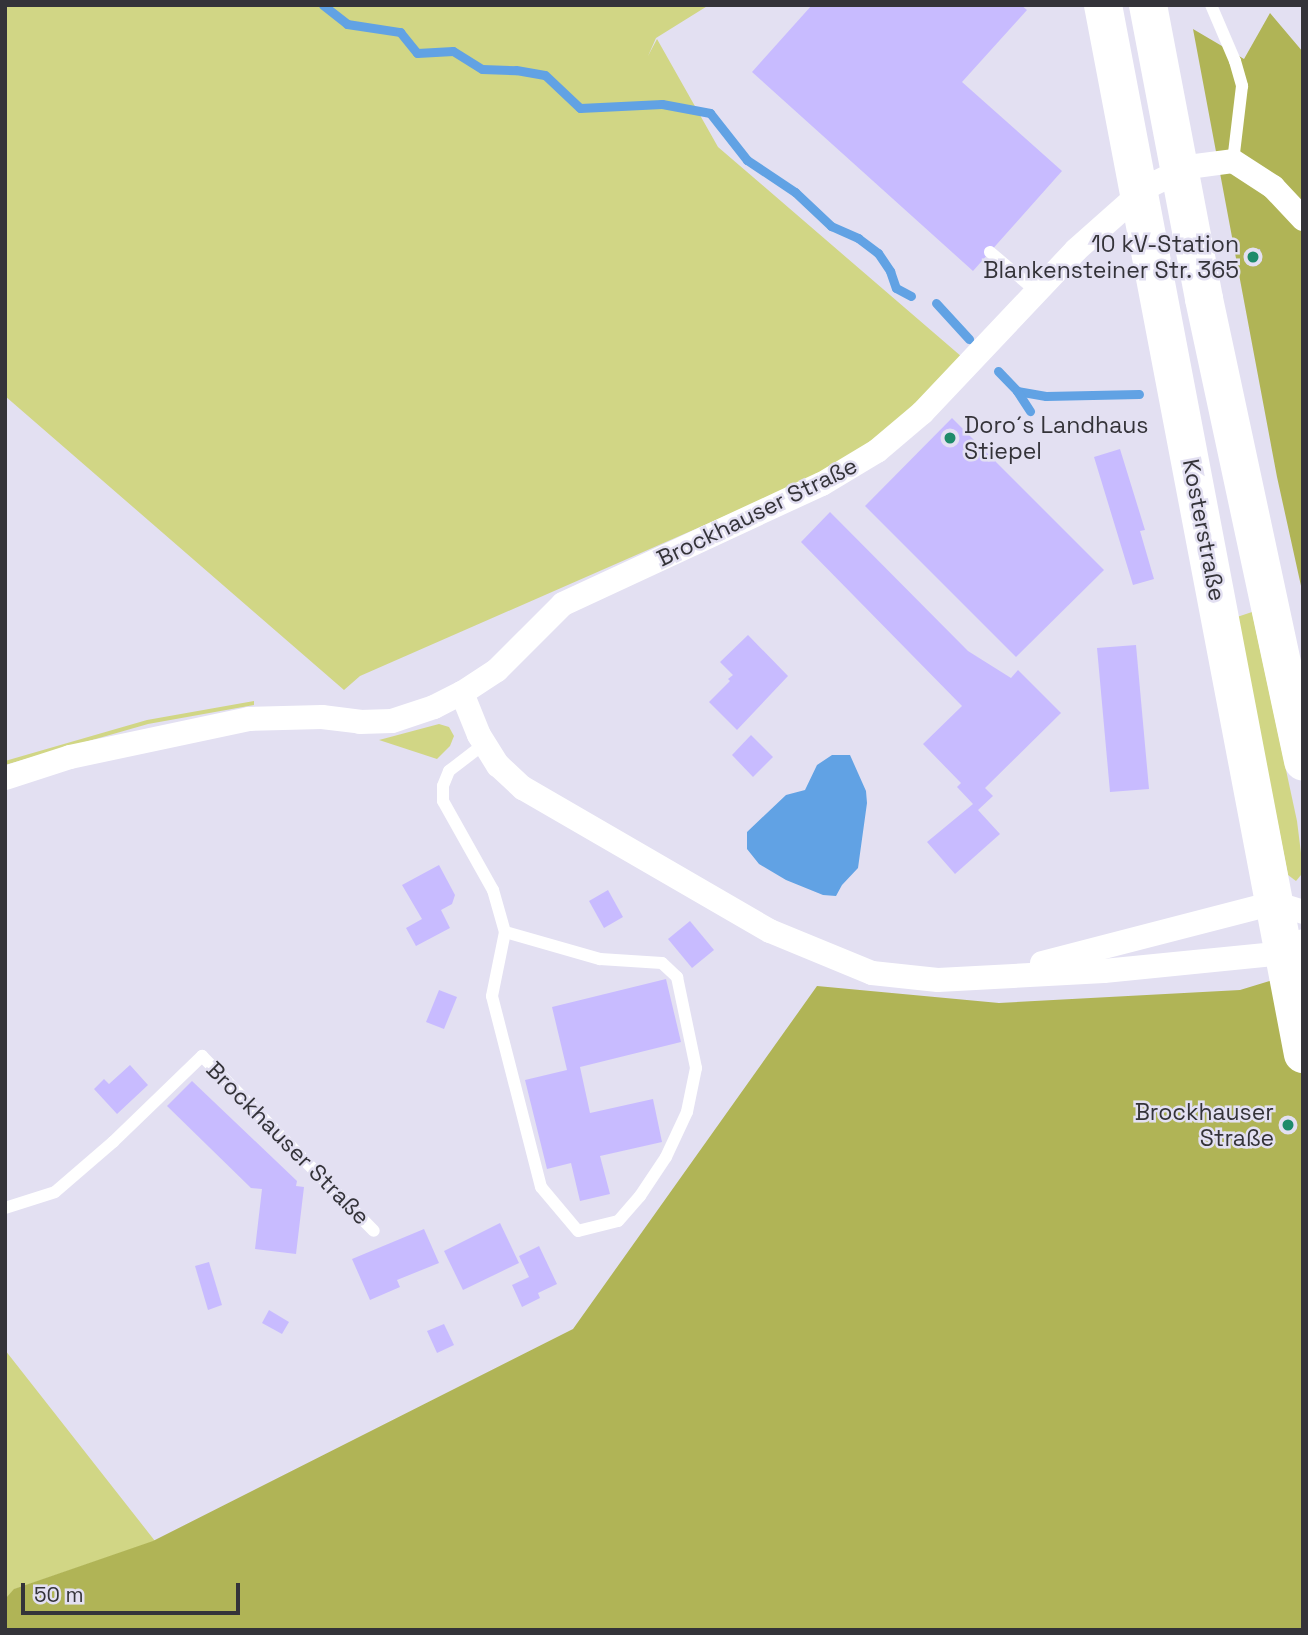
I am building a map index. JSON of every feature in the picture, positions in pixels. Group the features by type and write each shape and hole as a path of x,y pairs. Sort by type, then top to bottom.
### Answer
{"main road":[{"name":"Kosterstraße","path":"1102,5 1224,640 1288,908 1303,1054"},
{"name":"Kosterstraße","path":"1148,5 1272,628 1303,762"}],"street":[{"path":"1233,161 1254,172 1273,187 1303,219"},
{"name":"Brockhauser Straße","path":"5,778 70,757 192,729 249,719 322,717 360,722 392,720 462,693 497,670 563,604 822,484 877,451 922,413 1076,250 1147,187 1188,167 1233,161"},
{"path":"462,693 484,744 498,765 523,788 771,931 872,973 938,980 1104,971 1293,947"},
{"path":"984,978 1288,908"}],"lane":[{"path":"1211,5 1235,61 1241,86 1233,161"},
{"path":"990,252 1036,292"},
{"path":"484,744 449,771 443,786 443,801 493,890 505,932 492,996 541,1187 578,1231 618,1221 640,1196 666,1157 687,1112 696,1068 677,977 662,963 600,959 505,932"},
{"name":"Brockhauser Straße","path":"5,1208 55,1192 113,1142 202,1056 374,1231"}],"green space":[{"path":"5,5 709,5 656,38 648,56 657,39 718,147 962,357 913,408 846,463 360,676 344,690 5,396"},
{"path":"1270,13 1303,52 1303,595 1277,477 1193,29 1244,59"},
{"path":"1252,612 1297,821 1302,861 1301,875 1296,881 1288,875 1237,617"},
{"path":"254,701 254,705 148,724 5,765 5,761 147,720"},
{"path":"439,724 449,727 454,736 450,746 437,759 379,740"},
{"path":"1303,971 1303,1630 5,1630 5,1599 14,1589 153,1541 573,1329 817,986 999,1003 1240,990"},
{"path":"5,1350 155,1541 15,1589 5,1599"}],"water":[{"path":"832,755 850,755 866,791 867,803 858,868 836,896 823,895 786,880 759,864 747,849 747,832 786,795 805,790 817,765"}],"building":[{"path":"812,5 1021,5 1027,10 962,82 1062,171 973,271 752,72"},
{"name":"10 kV-Station Blankensteiner Str. 365","path":"1260,249 1262,261 1247,265 1244,253"},
{"path":"952,418 1104,570 1016,657 865,506"},
{"path":"1120,449 1145,530 1140,531 1154,579 1133,585 1094,457"},
{"path":"830,512 968,651 1011,678 1018,670 1061,713 985,788 993,796 978,810 1000,834 955,874 927,842 973,804 957,787 961,783 923,744 962,706 801,542"},
{"path":"748,635 788,676 737,730 709,702 733,675 720,662"},
{"path":"1136,645 1149,789 1110,792 1097,648"},
{"path":"751,735 773,757 753,777 732,755"},
{"path":"439,865 455,895 452,904 441,910 450,928 416,946 406,928 422,919 402,885"},
{"path":"608,890 623,917 604,928 589,901"},
{"path":"690,921 714,950 692,968 668,939"},
{"path":"666,979 681,1042 580,1067 590,1113 653,1099 662,1142 600,1156 610,1194 580,1201 571,1163 547,1169 525,1080 567,1070 552,1007"},
{"path":"439,990 457,997 444,1029 426,1022"},
{"path":"130,1065 148,1085 117,1114 94,1089 104,1079 109,1084"},
{"path":"192,1081 297,1181 296,1186 304,1187 296,1254 255,1249 262,1189 251,1188 167,1106"},
{"path":"500,1223 519,1263 463,1290 444,1251"},
{"path":"424,1229 439,1263 397,1280 400,1287 370,1300 352,1259"},
{"path":"539,1246 557,1284 538,1293 540,1298 522,1307 512,1285 529,1277 519,1256"},
{"path":"209,1262 222,1305 208,1310 195,1266"},
{"path":"269,1310 289,1322 282,1334 262,1323"},
{"path":"444,1324 454,1345 437,1353 427,1331"}],"waterway":[{"path":"323,5 347,24 400,32 417,53 453,51 482,69 516,70 545,75 580,108 662,104 710,113 747,160 795,192 831,226 858,238 878,253 890,271 896,288 911,296"},
{"path":"936,303 969,339"},
{"path":"998,371 1017,391 1046,396 1139,394"},
{"path":"1017,391 1030,411"}],"place":[{"name":"10 kV-Station Blankensteiner Str. 365","path":"1253,257"},
{"name":"Doro´s Landhaus Stiepel","path":"950,438"},
{"name":"Brockhauser Straße","path":"1288,1125"}]}
